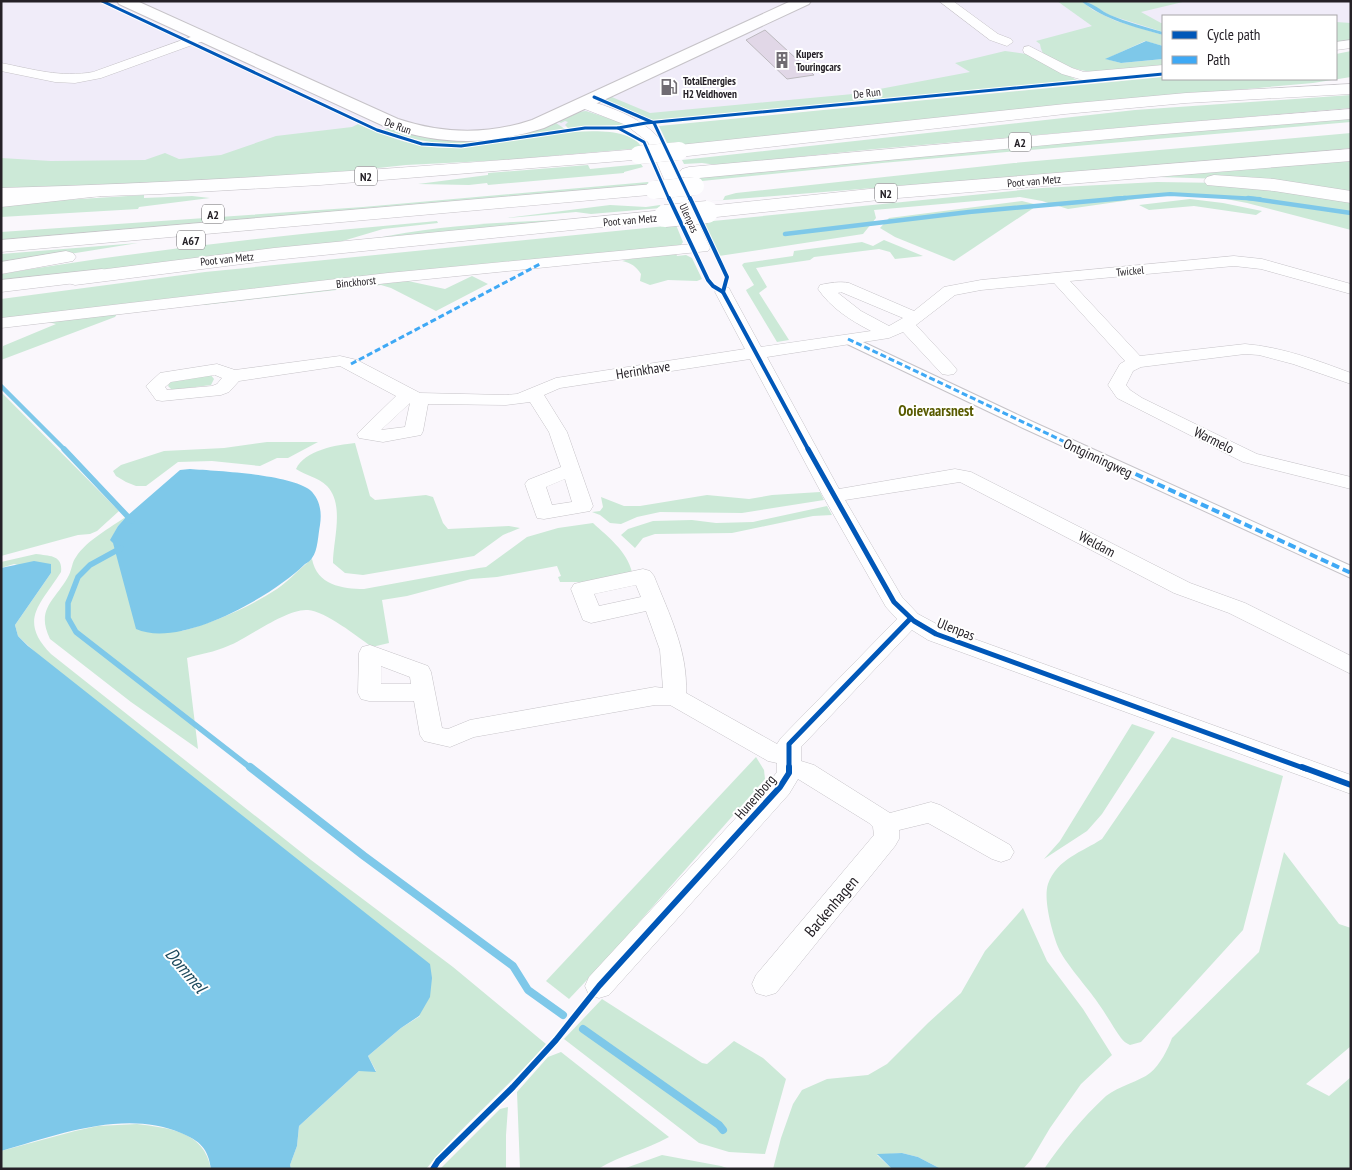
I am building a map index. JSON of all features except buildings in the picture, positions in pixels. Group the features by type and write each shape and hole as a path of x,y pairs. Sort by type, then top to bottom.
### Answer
{"highway":[{"name":"N2","path":"1,201 94,192 487,168 639,155 1351,79"},
{"name":"N2","path":"1186,98 1351,89"},
{"name":"Poot van Metz","path":"1,246 381,214 1152,130 1351,114"},
{"name":"Poot van Metz","path":"692,180 1351,126"},
{"name":"Poot van Metz","path":"1,290 102,275 264,255 898,192 1173,171 1351,154"},
{"name":"N2","path":"1065,178 1120,181 1224,181 1274,185 1351,197"},
{"name":"Poot van Metz","path":"1,228 651,184"},
{"name":"N2","path":"1,194 94,192"},
{"name":"A67","path":"1,268 93,253 333,223 381,214"},
{"path":"1,286 102,275"}],"street":[{"name":"De Run","path":"124,1 392,123 425,134 466,138 501,135 538,124 804,1"},
{"path":"945,1 994,37 1008,42 1012,40 1027,41 1033,46 1029,50 1067,71 1082,76 1162,70"},
{"path":"1,67 55,78 75,79 96,75 202,38"},
{"path":"1337,46 1351,44"},
{"name":"Ulenpas","path":"582,103 635,125 648,134 656,146 702,248"},
{"name":"Binckhorst","path":"1,322 388,278 702,248"},
{"name":"Twickel","path":"756,353 890,333 911,321 950,291 981,286 1234,261 1262,264 1351,288"},
{"path":"1058,278 1136,362 1245,349 1263,349 1351,379"},
{"path":"890,333 859,318 835,301 826,290 843,286 911,321 948,370"},
{"name":"Ulenpas","path":"723,292 833,496 894,602 910,619 936,634 1351,785"},
{"name":"Ontginningweg","path":"848,339 1028,426 1351,573"},
{"name":"Herinkhave","path":"233,376 340,362 351,364 414,396 506,400 520,399 556,383 756,353"},
{"name":"Warmelo","path":"1136,362 1126,368 1117,385 1123,394 1136,402 1250,458 1351,483"},
{"path":"533,394 544,406 552,420 572,470"},
{"name":"Weldam","path":"833,496 955,475 964,476 1182,588 1237,608 1351,666"},
{"path":"653,602 670,643 676,680 674,697"},
{"name":"Hunenborg","path":"599,986 780,787 789,773 790,744 910,619"},
{"name":"Hunenborg","path":"423,692 432,735 450,738 470,729 656,696 674,697 789,761"},
{"path":"789,761 872,813 885,824 931,812 1000,852"},
{"name":"Backenhagen","path":"766,984 886,839 885,824"}],"shaded area":[{"path":"1,1 1351,1 1351,26 1337,25 1337,15 1162,15 1162,26 965,90 266,154 35,167 1,162"}],"green space":[{"path":"1057,1 1081,1 1093,10 1116,21 1162,35 1162,46 1145,41 1106,59 1121,63 1162,59 1162,67 1109,72 1082,70 1047,57 1043,53 1040,44 1036,41 1092,26"},
{"path":"1086,1 1187,1 1141,12 1162,23 1162,32 1109,15"},
{"path":"1337,22 1351,23 1351,40 1337,43"},
{"path":"1005,51 1026,54 1077,80 662,121 651,120 603,99 607,95 650,113 853,94 970,72 955,63"},
{"path":"1351,51 1351,77 1337,79 1337,54"},
{"path":"1162,77 1162,80 1332,80 1068,105 687,145 668,145 659,126"},
{"path":"1351,95 1351,108 875,149 717,165 702,163 684,164 682,160 1135,110"},
{"path":"586,111 626,124 568,128 565,125 568,122 561,123 555,120"},
{"path":"1351,118 1351,122 882,163 692,182 690,178 1154,134"},
{"path":"553,121 565,129 474,143 430,142 384,129 396,129 436,139"},
{"path":"358,124 402,141 438,148 468,147 553,134 609,132 630,137 642,148 506,160 406,165 323,174 1,190 1,158 51,161 145,160 165,153 179,159 221,155 276,136 352,127"},
{"path":"1351,133 1351,148 1318,152 700,202 723,200 725,196 736,193 1014,163"},
{"path":"1351,158 1351,195 1224,179 1158,177"},
{"path":"641,164 643,167 624,173 488,185 487,183 469,185 418,184 488,175 488,173 588,165 590,169"},
{"path":"648,182 651,187 1,242 1,232 363,207"},
{"path":"1157,182 1224,183 1351,199 1351,230 1247,203 1205,195 1158,196 1068,209 1020,197 874,210 876,218 863,234 719,256 703,222 1042,188"},
{"path":"144,195 144,198 192,196 210,198 139,207 138,209 1,217 1,204"},
{"path":"1190,199 1262,211 1256,215 1194,206 1149,210 1139,205"},
{"path":"1022,201 1038,205 954,261 895,237 880,228 889,218"},
{"path":"610,205 646,207 660,205 661,208 591,214 576,212 507,218"},
{"path":"593,219 372,239 454,227 510,222"},
{"path":"437,221 438,223 383,229 336,243 1,281 1,274 110,257 273,237"},
{"path":"676,225 683,242 681,245 1,320 1,299 205,272"},
{"path":"884,240 923,256 895,259 890,252 879,249 814,257 810,260 756,268 767,287 759,293 789,340 777,342 746,290 754,285 742,265 744,263 793,256 794,251 862,242 873,246"},
{"path":"138,243 1,265 1,254"},
{"path":"676,253 677,256 686,255 692,258 702,279 697,281 668,280 650,285 640,281 641,274 635,267 622,261 641,256"},
{"path":"472,276 488,284 436,311 391,288 381,285 204,305 202,302 408,281 445,289"},
{"path":"117,314 115,317 1,360 3,346 56,324 48,322"},
{"path":"210,374 214,379 211,385 172,390 168,386 172,379"},
{"path":"1,392 119,511 97,531 1,556"},
{"path":"267,442 318,442 288,458 277,458 260,466 212,461 178,462 146,486 136,486 126,482 116,476 113,471 121,465 164,451 224,448"},
{"path":"355,443 370,496 375,500 426,495 433,497 443,523 448,529 509,526 520,528 503,535 474,556 363,575 345,573 333,563 337,513 336,503 332,494 323,483 296,469 306,457 314,453 330,447"},
{"path":"820,492 824,500 742,513 660,512 637,517 621,524 610,523 600,515 592,512 600,511 603,507 601,497 624,506 640,506 707,495 749,499 772,495"},
{"path":"827,506 832,515 813,516 732,533 655,534 643,538 635,548 621,535 628,529 653,521 753,522"},
{"path":"127,516 118,526 111,540 182,631 219,619 266,596 312,559 319,575 325,580 347,588 364,589 486,567 527,537 558,528 593,523 611,539 626,557 632,572 590,582 560,582 558,577 561,576 557,566 497,577 471,579 407,596 382,600 389,643 372,647 341,625 315,611 299,611 279,618 228,646 187,658 198,749 131,702 50,639 46,628 46,612 69,575 76,557 92,540"},
{"path":"36,554 54,557 58,559 61,566 61,572 40,603 34,622 41,642 51,654 311,860 453,967 546,1044 426,1169 291,1169 290,1165 297,1146 299,1126 359,1071 376,1071 368,1056 401,1028 420,1016 18,636 15,625 51,573 14,564 1,568 1,562"},
{"path":"1132,724 1155,732 1102,814 1087,831 1044,859 1060,841"},
{"path":"1172,737 1283,776 1243,930 1141,1042 1130,1045 1122,1039 1061,953 1047,907 1047,890 1052,875 1057,868 1078,852 1102,839"},
{"path":"756,757 764,770 765,779 604,962 569,999 546,981"},
{"path":"1284,852 1339,924 1351,928 1351,1046 1306,1084 1329,1096 1351,1077 1351,1169 1044,1169 1073,1131 1106,1096 1154,1070 1172,1038 1259,952"},
{"path":"1023,908 1047,961 1083,1009 1112,1055 1081,1084 1050,1128 1031,1160 1023,1169 941,1169 918,1157 902,1153 877,1155 892,1169 773,1169 793,1104 802,1090 827,1079 868,1075 887,1064 961,993 985,951"},
{"path":"602,999 702,1063 707,1064 734,1041 763,1058 786,1079 765,1154 729,1152 699,1143 564,1039"},
{"path":"561,1052 669,1137 598,1169 520,1169 517,1092 548,1057"},
{"path":"508,1107 506,1169 440,1169 500,1109"},
{"path":"137,1124 173,1130 193,1139 201,1146 207,1156 211,1169 1,1169 1,1151 98,1126"},
{"path":"662,1155 721,1166 730,1169 623,1169"}],"water":[{"path":"1081,1 1096,6 1116,18 1162,32 1162,35 1131,26 1090,8"},
{"path":"1146,41 1162,46 1162,59 1121,63 1105,59"},
{"path":"190,469 270,477 286,480 310,490 316,497 321,515 316,551 311,560 271,591 225,616 200,626 177,632 155,633 136,629 113,543 110,540 118,526 127,516 180,470"},
{"name":"Dommel","path":"34,561 51,564 51,573 15,625 18,636 28,646 430,964 432,978 430,997 419,1016 401,1028 368,1056 376,1072 359,1071 299,1126 297,1146 290,1165 291,1169 211,1169 208,1156 198,1142 181,1133 159,1126 137,1123 91,1127 1,1151 1,568"},
{"path":"902,1153 918,1157 941,1169 892,1169 877,1154"}],"waterway":[{"path":"1111,199 1170,194 1252,199"},
{"path":"785,234 969,212 1125,198"},
{"path":"1252,199 1260,199"},
{"path":"1252,199 1351,213"},
{"path":"1,386 64,449"},
{"path":"64,449 132,521"},
{"path":"121,548 90,565 78,577 68,603 68,618 76,632 252,769"},
{"path":"250,767 364,856 513,966 528,990 563,1015"},
{"path":"583,1029 719,1125 723,1130"}],"marked path":[{"path":"351,364 540,264"},
{"path":"848,339 1028,425 1351,573"}],"cycle path":[{"path":"102,1 377,130 422,144 461,146 585,128 618,128 646,123 1162,74"},
{"path":"594,97 654,123 656,126 727,277 723,292"},
{"path":"618,128 644,142 687,239 708,280 713,286 723,292 836,501 894,602 908,617 936,634 1351,785"},
{"path":"433,1169 438,1161 513,1087 556,1040 599,986 780,787 789,773 789,744 910,619"}],"place":[{"name":"Kupers Touringcars","path":"782,60"},
{"name":"TotalEnergies H2 Veldhoven","path":"669,87"}],"district":[{"name":"Ooievaarsnest","path":"936,410"}]}
